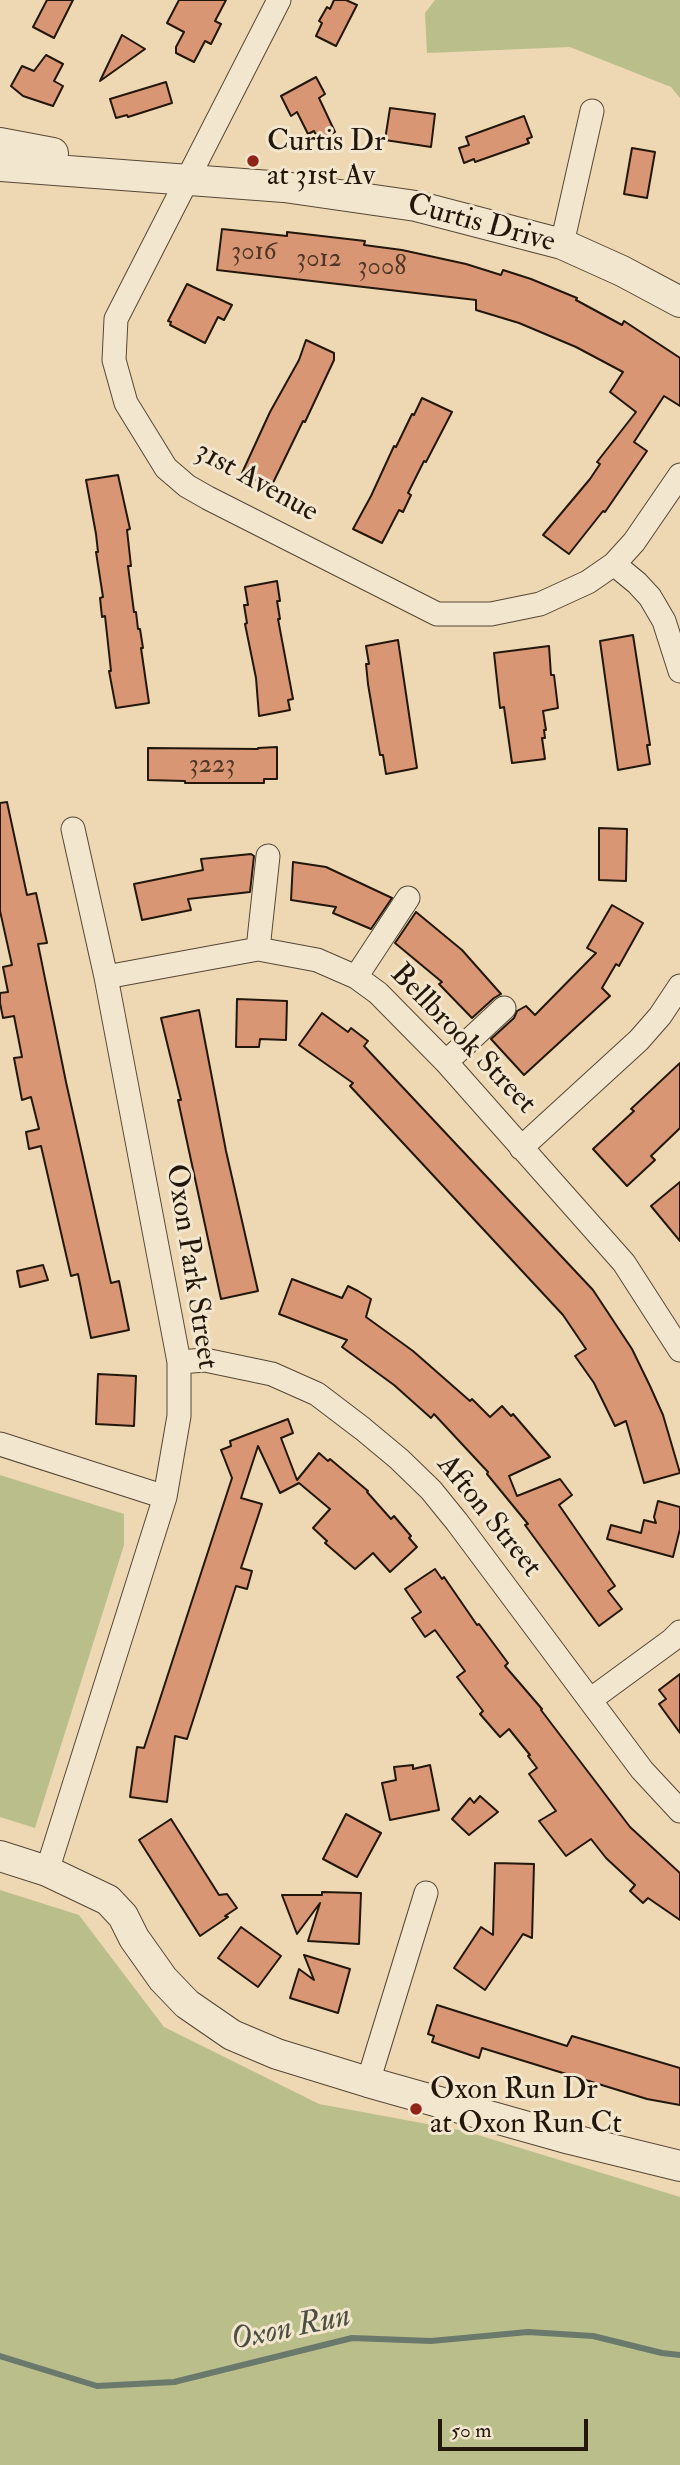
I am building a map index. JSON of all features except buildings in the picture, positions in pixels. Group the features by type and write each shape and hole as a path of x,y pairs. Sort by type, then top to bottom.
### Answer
{"street":[{"name":"31st Avenue","path":"279,0 116,319 114,360 126,403 166,468 187,486 208,498 437,614 491,614 540,604 588,582 614,564 634,542 680,475"},
{"path":"562,244 592,111"},
{"name":"Curtis Drive","path":"0,143 187,179"},
{"name":"Curtis Drive","path":"0,166 284,187 416,206 562,244 622,271 680,303"},
{"path":"614,564 650,597 664,621 680,671"},
{"name":"Oxon Park Street","path":"47,1871 165,1497 177,1434 179,1362 106,977 73,829"},
{"path":"258,948 268,856"},
{"path":"356,977 408,898"},
{"name":"Bellbrook Street","path":"106,977 258,948 317,960 356,977 377,993 446,1062 624,1263 680,1350"},
{"path":"521,1148 639,1040 660,1016 680,986"},
{"path":"446,1062 504,1008"},
{"name":"Afton Street","path":"179,1362 205,1360 272,1374 317,1394 363,1429 431,1490 642,1770 680,1811"},
{"path":"0,1444 165,1497"},
{"path":"590,1700 680,1632"},
{"path":"0,1856 47,1871 93,1892 114,1906 163,1979 203,2016 232,2035 277,2054 368,2082 570,2139 680,2166"},
{"path":"368,2082 426,1893"}],"green space":[{"path":"435,0 680,0 680,98 671,87 570,47 427,53 425,13"},
{"path":"0,1475 124,1514 124,1545 35,1828 0,1817"},
{"path":"0,1890 79,1915 164,2027 319,2104 465,2131 680,2197 680,2465 0,2465"}],"waterway":[{"name":"Oxon Run","path":"0,2356 97,2386 174,2382 352,2338 431,2341 528,2332 593,2336 680,2355"}],"place":[{"name":"Curtis Dr at 31st Av","path":"253,161"},
{"name":"Oxon Run Dr at Oxon Run Ct","path":"416,2109"}]}
